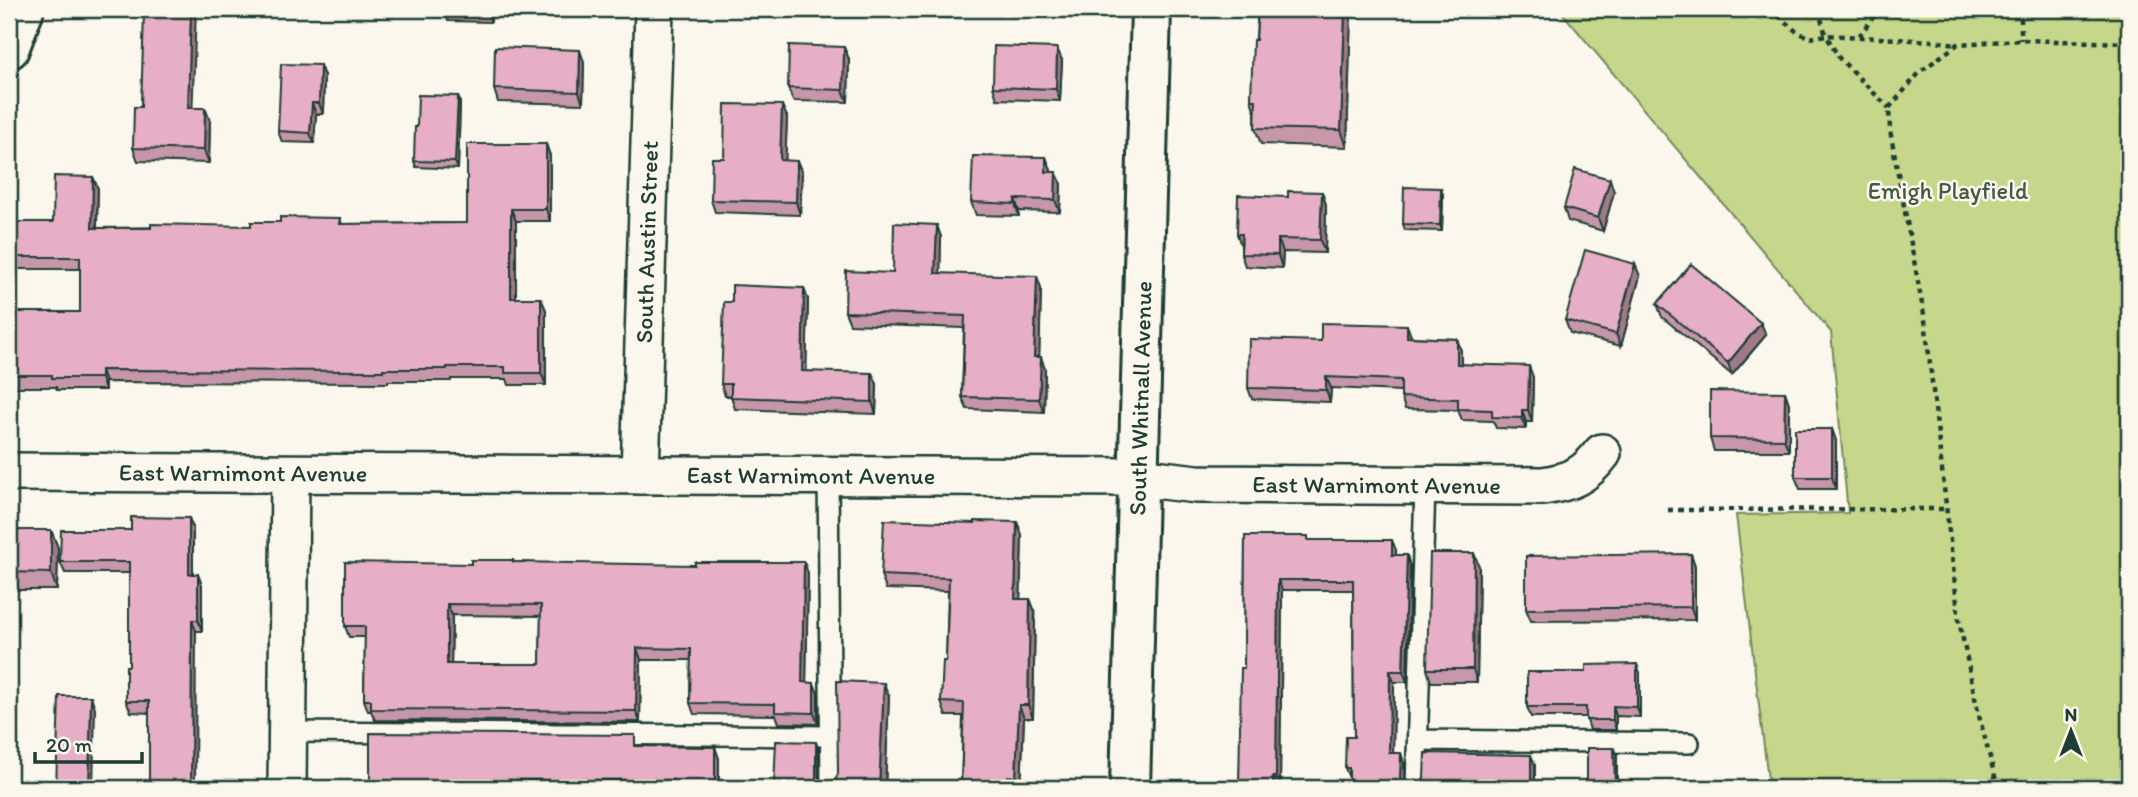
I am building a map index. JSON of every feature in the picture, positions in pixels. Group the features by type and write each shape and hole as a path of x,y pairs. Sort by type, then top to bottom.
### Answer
{"street":[{"name":"South Austin Street","path":"640,475 654,9"},
{"name":"South Whitnall Avenue","path":"1130,788 1151,9"},
{"path":"9,49 20,10"},
{"name":"East Warnimont Avenue","path":"9,472 1137,477 1196,484 1543,486 1564,483 1582,474 1602,453"},
{"path":"286,788 290,474"}],"lane":[{"path":"828,476 831,788"},
{"path":"1416,788 1425,486"},
{"path":"288,732 831,736"},
{"path":"1418,740 1689,743"}],"path":[{"path":"1770,9 1796,31 1810,38 1826,35 1859,36 1958,44 2021,40 2129,43"},
{"path":"1818,9 1826,35 1839,58 1889,108 1890,130 1925,320 1959,620 1978,712 1998,788"},
{"path":"1859,36 1875,15"},
{"path":"2021,18 2021,40"},
{"path":"1889,108 1921,71 1958,44"},
{"path":"1668,510 1947,509"}],"green space":[{"name":"Emigh Playfield","path":"1559,9 2129,9 2129,788 1769,788 1736,515 1848,513 1831,332"}],"building":[{"path":"147,9 191,9 188,108 205,108 204,150 133,148 134,107 141,107 144,13 147,14"},
{"path":"1258,9 1345,9 1341,130 1255,128 1256,100 1251,100 1253,40 1256,40"},
{"path":"789,45 844,47 843,90 788,88"},
{"path":"994,46 1057,48 1056,89 993,87"},
{"path":"495,47 580,50 579,92 494,89"},
{"path":"281,64 320,65 319,103 312,103 310,133 278,131"},
{"path":"418,95 458,96 455,162 414,161"},
{"path":"725,104 782,105 780,160 797,161 796,202 711,200 712,158 724,158"},
{"path":"467,144 546,144 546,209 511,209 511,298 541,298 541,373 505,373 505,367 447,367 383,371 101,370 101,378 9,375 9,312 80,312 80,257 9,257 9,222 53,222 54,176 93,177 92,228 151,228 151,224 251,226 251,222 280,222 280,217 340,218 339,224 467,223"},
{"path":"973,156 1046,157 1046,172 1056,172 1055,200 1015,199 1015,204 971,202"},
{"path":"1575,169 1610,179 1598,218 1564,208"},
{"path":"1404,187 1441,188 1440,225 1403,224"},
{"path":"1288,191 1322,192 1320,240 1278,239 1278,255 1241,254 1242,234 1237,234 1238,195 1288,197"},
{"path":"894,223 937,225 935,273 1037,276 1034,357 1041,357 1039,399 962,397 965,316 845,312 846,271 893,273"},
{"path":"1585,250 1635,264 1616,334 1565,320"},
{"path":"1691,264 1761,323 1728,363 1657,304"},
{"path":"732,285 804,288 802,371 872,373 872,402 731,397 731,384 721,384 724,302 732,302"},
{"path":"1321,323 1407,325 1407,337 1457,339 1457,364 1529,366 1528,410 1522,410 1522,418 1492,417 1492,410 1458,409 1458,399 1401,397 1401,380 1326,377 1326,390 1248,388 1249,339 1321,341"},
{"path":"1710,391 1785,392 1784,439 1710,438"},
{"path":"1795,429 1832,429 1832,477 1795,477"},
{"path":"131,517 189,518 189,574 198,574 198,620 192,620 191,788 149,788 149,701 126,701 126,666 129,666 129,562 60,562 61,530 131,530"},
{"path":"884,520 1017,522 1015,599 1030,599 1028,705 1019,705 1016,777 1008,776 1007,788 961,788 964,703 941,702 943,661 946,661 949,578 881,575"},
{"path":"9,530 51,530 51,573 9,572"},
{"path":"1245,536 1308,536 1308,540 1392,540 1392,555 1407,555 1403,671 1390,671 1389,753 1401,753 1400,777 1402,784 1409,788 1349,788 1349,768 1345,768 1346,737 1354,737 1353,580 1278,580 1276,777 1273,777 1273,788 1239,788 1241,668 1244,668"},
{"path":"1430,553 1474,553 1473,669 1427,669"},
{"path":"1691,554 1691,607 1526,609 1526,556"},
{"path":"471,560 695,565 695,562 804,562 802,682 814,683 814,713 775,712 775,704 690,703 691,649 637,648 636,711 371,709 371,700 364,700 365,626 345,626 345,562 471,564","holes":["447,604 541,605 540,664 447,664"]},
{"path":"1637,664 1637,707 1613,706 1613,720 1586,720 1586,707 1527,707 1527,672 1586,672 1586,665"},
{"path":"837,681 884,683 879,788 843,788 843,785 833,784 838,774"},
{"path":"59,696 91,696 89,788 56,788"},
{"path":"370,733 635,735 635,746 715,747 715,788 672,788 673,780 509,780 509,788 370,788"},
{"path":"776,741 816,742 816,782 820,788 774,788"},
{"path":"1587,748 1614,748 1615,788 1587,788"},
{"path":"1425,753 1531,755 1531,788 1418,788 1424,778"}]}
